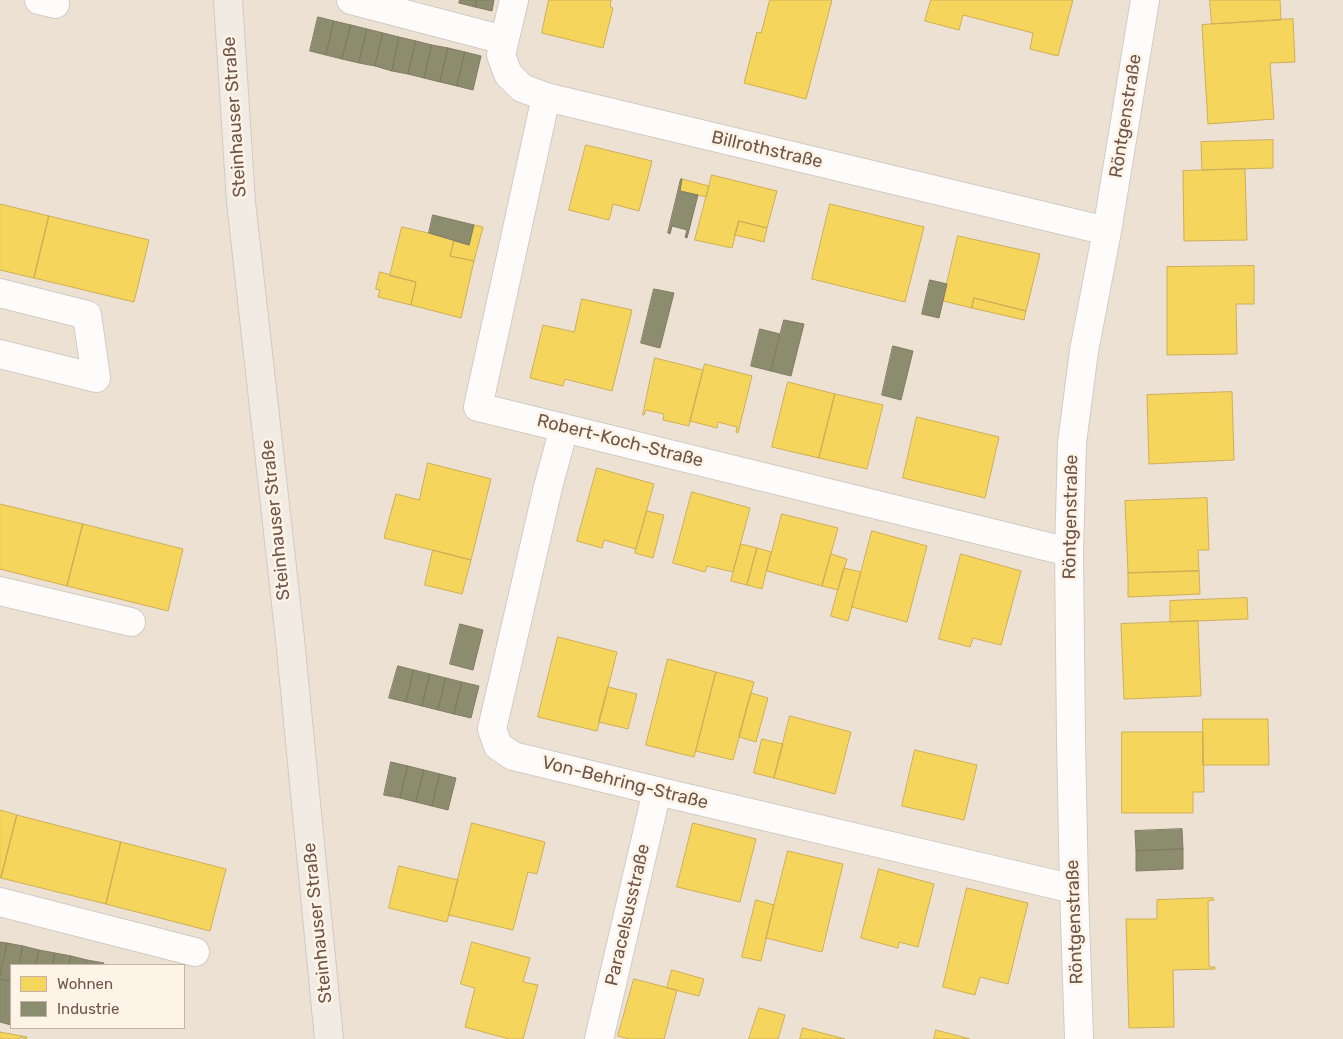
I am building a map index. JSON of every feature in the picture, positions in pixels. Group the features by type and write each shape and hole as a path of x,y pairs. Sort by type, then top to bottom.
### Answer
{"main road":[{"name":"Steinhauser Straße","path":"228,0 241,202 288,629 329,1039"}],"street":[{"path":"351,0 504,40"},
{"name":"Billrothstraße","path":"514,0 501,55 508,74 522,88 546,97 1107,230"},
{"name":"Röntgenstraße","path":"1079,1039 1074,888 1069,552 1072,444 1084,351 1107,230 1145,0"},
{"name":"Robert-Koch-Straße","path":"546,97 478,406 1069,552"},
{"path":"0,293 87,315 96,378 0,354"},
{"name":"Von-Behring-Straße","path":"564,428 548,487 492,730 498,746 512,756 1074,888"},
{"path":"0,591 132,622"},
{"name":"Paracelsusstraße","path":"599,1039 657,791"},
{"path":"0,902 195,952"}],"shaded area":[{"path":"0,0 1343,0 1343,1039 0,1039"}],"building: Wohnen":[{"path":"549,0 611,0 610,7 613,8 603,48 542,33"},
{"path":"770,0 832,0 806,99 744,83 757,32 761,33"},
{"path":"931,0 1073,0 1058,56 1030,49 1033,33 963,15 959,30 925,21"},
{"path":"1210,0 1280,0 1281,20 1212,24"},
{"path":"1293,19 1295,62 1270,63 1274,119 1208,124 1202,25"},
{"path":"1273,140 1273,168 1202,170 1201,142"},
{"path":"586,145 652,161 639,211 613,204 609,220 569,210"},
{"path":"1245,169 1247,240 1184,241 1183,171"},
{"path":"712,175 777,191 767,228 739,221 732,248 695,240"},
{"path":"682,179 709,186 706,197 680,191"},
{"path":"0,204 49,216 34,278 0,270"},
{"path":"830,204 924,227 905,302 812,279"},
{"path":"49,216 149,240 134,302 34,278"},
{"path":"739,221 767,228 764,242 735,235"},
{"path":"474,225 483,227 474,261 450,256 454,241 469,245"},
{"path":"402,227 454,239 450,256 474,261 461,318 411,305 416,282 390,276"},
{"path":"958,236 1040,254 1026,311 974,298 972,308 943,301"},
{"path":"1254,266 1254,304 1236,304 1237,354 1167,355 1167,267"},
{"path":"380,272 416,282 411,305 378,297 380,290 376,289"},
{"path":"974,298 1026,311 1024,320 972,308"},
{"path":"582,299 632,310 612,391 565,379 563,386 530,378 543,325 574,332"},
{"path":"655,358 703,370 689,426 663,420 664,414 646,410 643,415"},
{"path":"705,364 752,376 738,433 736,432 737,427 718,422 717,428 690,421"},
{"path":"788,382 835,394 819,458 772,447"},
{"path":"1232,392 1234,460 1149,464 1147,395"},
{"path":"835,394 883,405 867,469 819,458"},
{"path":"917,417 999,437 985,498 903,478"},
{"path":"428,463 491,479 471,560 384,538 396,494 419,500"},
{"path":"597,468 654,484 636,549 604,540 602,548 577,541"},
{"path":"692,492 750,508 733,572 707,566 705,572 673,563"},
{"path":"1207,498 1209,550 1198,550 1199,571 1128,573 1125,501"},
{"path":"0,504 83,524 67,586 0,569"},
{"path":"647,511 664,515 653,558 635,553"},
{"path":"782,514 838,528 822,586 767,571"},
{"path":"83,524 183,549 168,611 67,586"},
{"path":"872,531 927,546 907,622 852,607"},
{"path":"741,544 757,548 747,585 731,581"},
{"path":"757,548 771,552 762,589 747,585"},
{"path":"433,550 471,560 462,594 425,585"},
{"path":"831,554 847,559 838,590 822,586"},
{"path":"961,554 1021,571 1001,645 973,638 970,647 939,639"},
{"path":"844,568 861,572 848,621 831,616"},
{"path":"1199,571 1200,594 1128,597 1128,573"},
{"path":"1247,598 1248,619 1170,622 1170,601"},
{"path":"1198,621 1201,696 1124,699 1121,624"},
{"path":"558,637 617,652 597,731 538,717"},
{"path":"668,659 716,672 694,757 646,745"},
{"path":"716,672 754,682 733,760 696,751"},
{"path":"608,687 637,694 628,729 599,722"},
{"path":"751,693 768,698 756,742 739,737"},
{"path":"790,716 851,732 835,794 774,778"},
{"path":"1203,719 1268,719 1269,765 1203,765"},
{"path":"1122,732 1203,732 1204,792 1193,792 1193,813 1122,813"},
{"path":"762,739 783,744 774,778 754,773"},
{"path":"915,750 977,765 964,820 902,806"},
{"path":"0,810 17,815 1,878 0,877"},
{"path":"17,815 121,842 106,904 1,878"},
{"path":"472,823 545,842 537,874 528,872 513,930 449,915"},
{"path":"693,823 756,839 740,902 677,887"},
{"path":"121,842 226,869 210,931 106,904"},
{"path":"788,851 843,864 822,952 766,938"},
{"path":"399,866 458,880 447,922 389,908"},
{"path":"879,869 934,884 918,947 899,942 898,948 861,938"},
{"path":"967,888 1028,903 1008,984 980,977 975,995 943,987"},
{"path":"1213,898 1214,900 1208,901 1209,967 1215,967 1215,969 1173,970 1174,1027 1129,1028 1126,919 1157,919 1157,900"},
{"path":"756,900 774,905 761,961 742,957"},
{"path":"472,942 530,958 523,982 538,985 523,1039 509,1039 465,1027 475,988 461,984"},
{"path":"672,970 704,979 699,996 667,988"},
{"path":"634,979 677,990 664,1039 629,1039 618,1036"},
{"path":"759,1008 785,1015 778,1039 749,1039"},
{"path":"803,1028 845,1039 800,1039"},
{"path":"936,1030 970,1039 934,1039"},
{"path":"0,1032 27,1037 26,1039 20,1037 19,1039 0,1039"}],"building: Industrie":[{"path":"460,0 477,0 475,7 459,3"},
{"path":"477,0 494,0 492,11 475,7"},
{"path":"318,17 334,21 326,55 310,51"},
{"path":"334,21 351,25 342,59 326,55"},
{"path":"351,25 367,29 359,63 342,59"},
{"path":"367,29 383,33 375,66 359,63"},
{"path":"383,33 399,37 392,71 375,66"},
{"path":"399,37 416,41 408,74 392,71"},
{"path":"416,41 432,45 424,78 408,74"},
{"path":"432,45 448,48 440,82 424,78"},
{"path":"448,48 465,52 457,86 440,82"},
{"path":"465,52 481,56 473,90 457,86"},
{"path":"681,179 680,191 698,195 687,238 685,237 687,230 672,226 670,234 668,233"},
{"path":"433,215 474,225 469,245 429,233"},
{"path":"930,280 947,284 939,318 922,314"},
{"path":"654,289 674,293 660,348 641,343"},
{"path":"784,320 804,324 791,376 771,371"},
{"path":"760,329 780,334 771,371 751,366"},
{"path":"893,346 913,351 901,400 882,395"},
{"path":"460,624 483,630 473,670 450,664"},
{"path":"398,666 414,670 406,702 389,698"},
{"path":"414,670 430,674 422,706 406,702"},
{"path":"430,674 446,678 438,710 422,706"},
{"path":"446,678 462,682 454,714 438,710"},
{"path":"462,682 479,686 471,718 454,714"},
{"path":"391,762 408,766 400,798 384,795"},
{"path":"408,766 424,770 416,802 400,798"},
{"path":"424,770 440,774 432,806 416,802"},
{"path":"440,774 456,778 448,810 432,806"},
{"path":"1182,829 1183,849 1136,851 1135,831"},
{"path":"1183,849 1183,869 1136,871 1136,851"},
{"path":"0,942 7,943 0,977"},
{"path":"7,943 23,946 19,964 10,964 10,981 0,979"},
{"path":"23,946 39,950 36,964 19,964"},
{"path":"39,950 55,953 53,964 36,964"},
{"path":"55,953 71,956 69,964 53,964"},
{"path":"71,956 87,960 86,964 69,964"},
{"path":"87,960 104,963 104,964 86,964"},
{"path":"0,979 10,981 10,1025 0,1022"}]}
